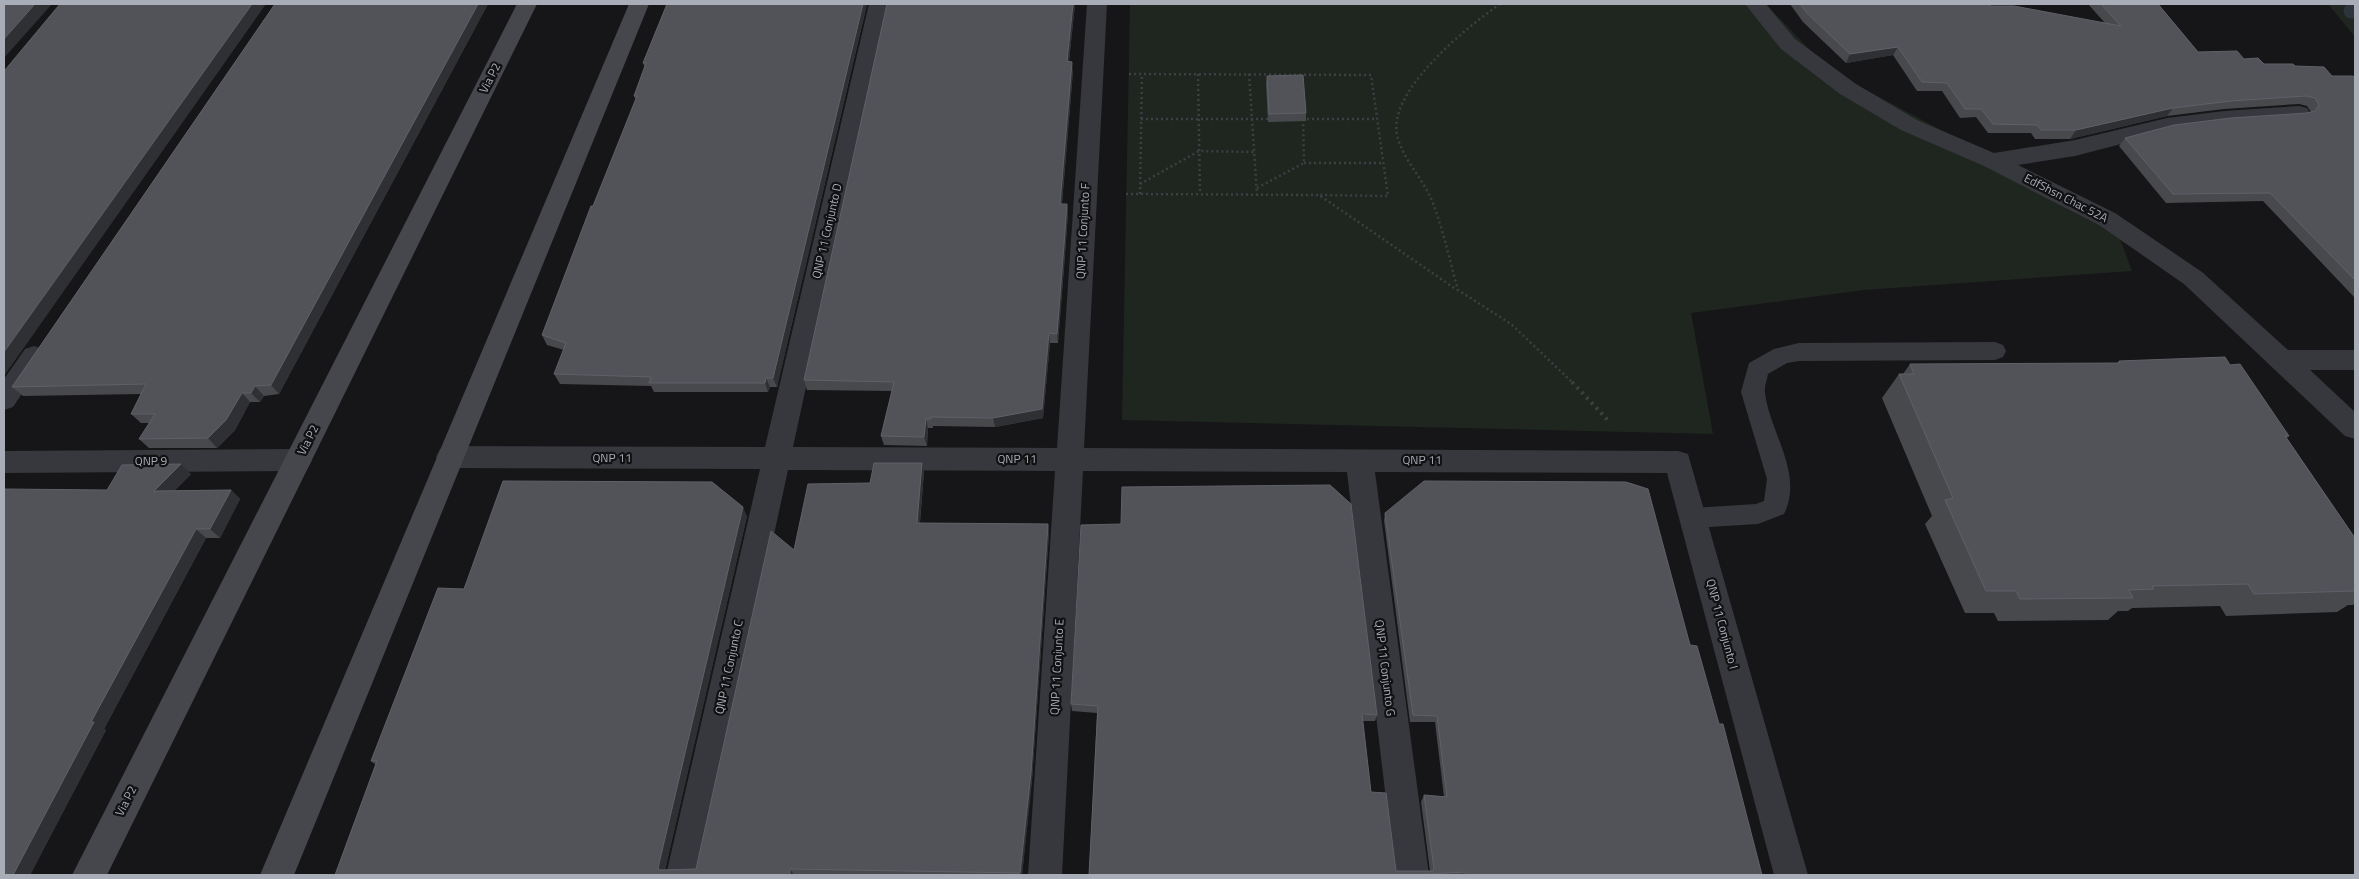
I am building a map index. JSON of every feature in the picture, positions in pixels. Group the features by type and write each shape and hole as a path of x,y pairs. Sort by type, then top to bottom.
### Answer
{"main road":[{"name":"Via P2","path":"89,875 527,4"},
{"path":"277,875 639,4"}],"street":[{"name":"QNP 11 Conjunto D","path":"776,458 879,4"},
{"name":"QNP 11 Conjunto F","path":"1070,459 1097,4"},
{"name":"EdfShsn Chac 52A","path":"1755,4 1788,44 1848,89 1909,125 1992,161 2107,219 2193,278 2355,428"},
{"path":"1992,161 2075,148 2168,125 2224,118 2299,113"},
{"path":"4,400 48,335"},
{"path":"2282,360 2355,360"},
{"name":"QNP 11","path":"450,457 1584,461"},
{"name":"QNP 11 Conjunto C","path":"683,875 776,458"},
{"name":"QNP 11 Conjunto E","path":"1045,875 1070,459"},
{"name":"QNP 9","path":"4,462 298,460"},
{"name":"QNP 11 Conjunto G","path":"1359,460 1412,875"},
{"name":"QNP 11 Conjunto I","path":"1584,461 1678,462 1792,875"}],"lane":[{"path":"1693,518 1758,514 1775,507 1779,479 1753,392 1757,369 1782,355 1799,352 1995,351"}],"path":[{"path":"1458,290 1434,204 1405,157 1397,137 1396,115 1403,98 1438,56 1472,24 1500,4"},
{"path":"1126,194 1388,196 1371,75 1128,74"},
{"path":"1140,194 1142,74"},
{"path":"1198,74 1200,194"},
{"path":"1249,74 1257,194"},
{"path":"1296,74 1298,83"},
{"path":"1302,110 1304,163"},
{"path":"1141,119 1278,119"},
{"path":"1295,119 1377,119"},
{"path":"1140,184 1199,151 1254,152"},
{"path":"1257,188 1304,163 1383,163"},
{"path":"1320,195 1511,324 1571,380 1606,418 1618,461"}],"shaded area":[{"path":"1130,4 1766,4 1829,70 2114,223 2132,271 1864,290 1691,313 1713,434 1122,420"},
{"path":"2328,4 2355,4 2355,37"}],"building":[{"path":"4,4 35,4 4,39"},
{"path":"60,4 252,4 4,352 4,70"},
{"path":"275,4 478,4 271,385 255,386 251,393 242,393 226,420 208,438 139,439 155,414 131,414 146,384 12,387"},
{"path":"667,4 863,4 773,378 766,378 765,383 649,383 651,377 554,374 566,343 542,335 591,206 593,206 637,96 634,96 646,63 643,63"},
{"path":"887,4 1073,4 1067,61 1072,62 1060,204 1067,204 1064,245 1057,334 1049,333 1042,409 993,418 931,417 931,419 926,419 924,437 881,436 894,382 804,380"},
{"path":"1800,4 1988,4 1991,6 2014,6 2121,26 2101,4 2158,4 2198,52 2237,51 2244,59 2258,58 2264,64 2324,67 2332,76 2353,76 2355,78 2355,280 2270,193 2173,194 2125,138 2174,125 2231,118 2307,113 2315,111 2319,105 2315,98 2306,96 2231,101 2173,108 2076,130 2041,130 2037,125 1993,124 1981,109 1965,109 1947,83 1922,82 1898,47 1850,54"},
{"path":"1303,75 1306,113 1269,114 1267,76"},
{"path":"2225,357 2230,365 2240,364 2289,436 2285,436 2355,538 2355,591 2254,594 2248,584 2152,586 2154,589 2129,590 2133,598 2020,599 2016,591 1986,591 1945,500 1953,498 1899,374 1914,374 1910,364 2120,363 2119,361"},
{"path":"874,463 922,463 917,523 1048,524 1031,773 1020,873 790,869 790,875 335,875 377,761 371,761 438,588 464,589 503,481 712,482 743,507 658,868 660,870 696,869 771,531 794,550 808,484 870,483"},
{"path":"181,464 154,491 231,490 210,529 196,529 91,722 94,722 13,875 4,875 4,489 107,490 122,465"},
{"path":"1424,481 1626,482 1648,489 1690,645 1697,646 1719,724 1723,724 1762,875 1466,875 1466,872 1412,875 1089,875 1098,706 1071,704 1081,525 1121,524 1122,487 1330,485 1351,504 1377,715 1362,714 1371,792 1386,793 1396,871 1432,871 1434,869 1424,795 1447,797 1437,716 1413,715 1385,513"}]}
